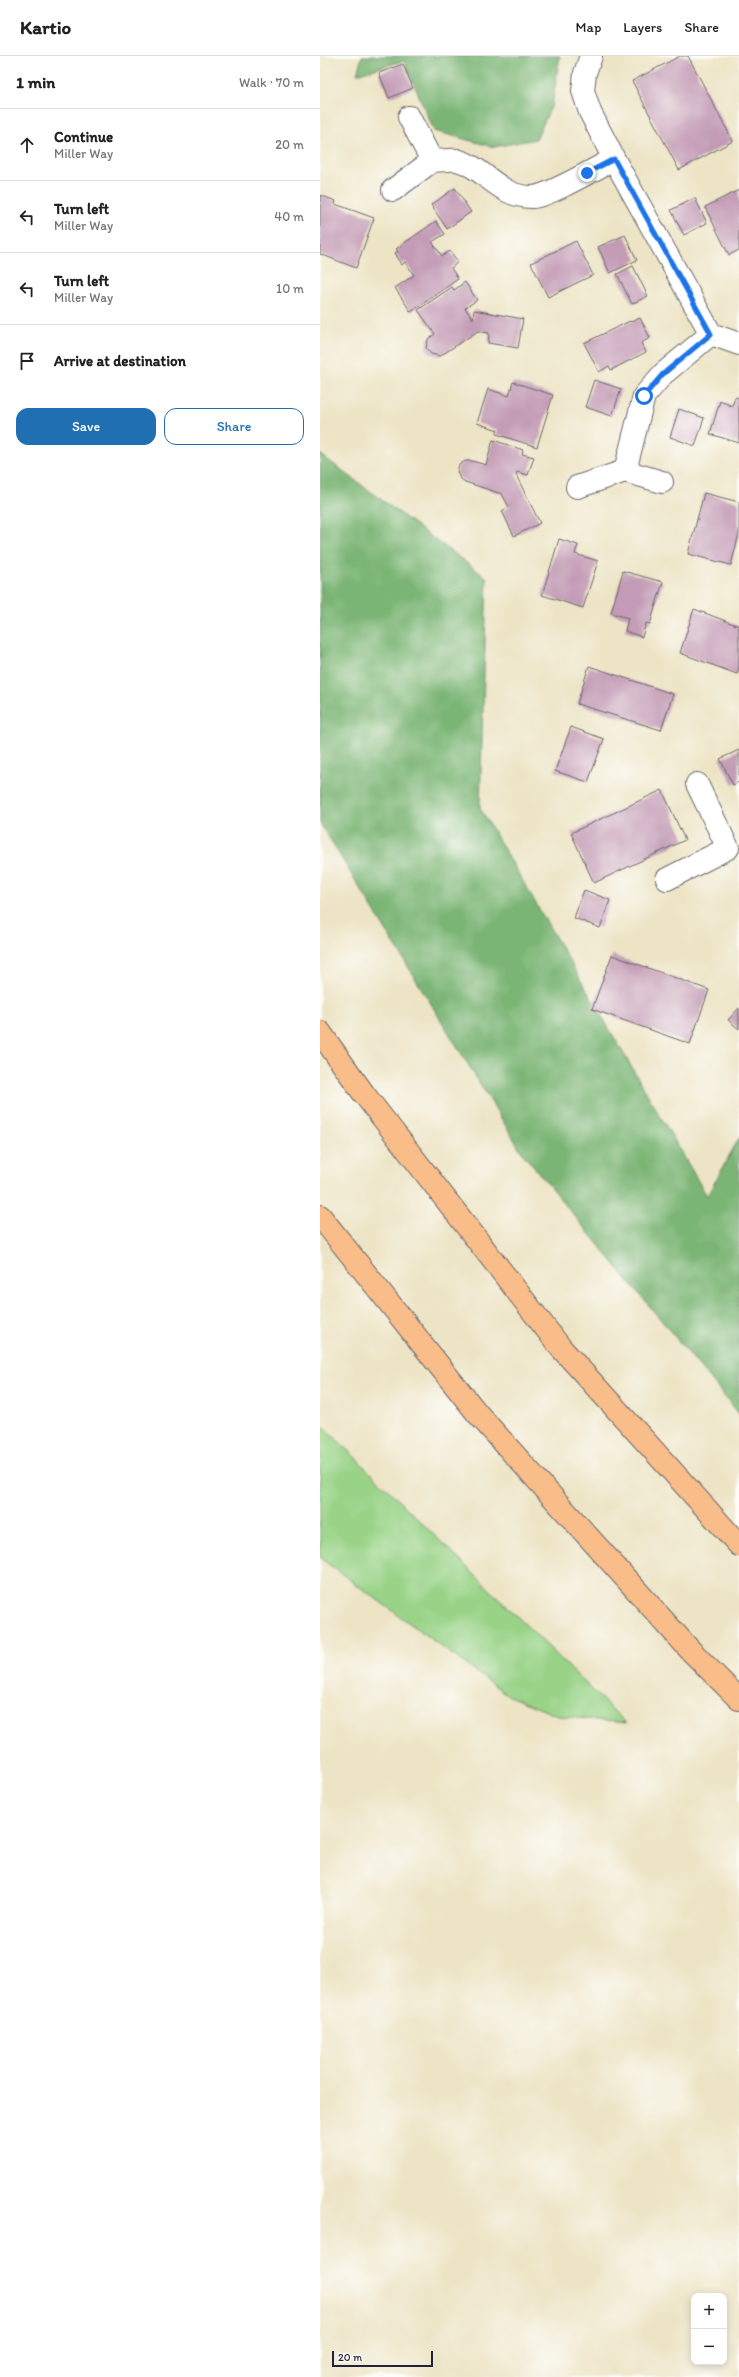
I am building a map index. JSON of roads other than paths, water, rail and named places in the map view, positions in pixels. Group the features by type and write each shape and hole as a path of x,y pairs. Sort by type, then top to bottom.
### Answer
{"highway":[{"path":"320,1032 364,1094 561,1348 739,1545"},
{"path":"320,1216 477,1413 690,1651 739,1699"}],"street":[{"path":"591,56 585,73 584,92 590,112 614,159 711,334 739,344"},
{"path":"409,117 432,161"},
{"path":"393,190 432,161 457,160 484,175 507,193 534,197 560,187 614,159"},
{"path":"625,471 644,396 663,374 711,334"},
{"path":"577,487 625,471 662,482"},
{"path":"667,879 734,846 697,784"}]}
